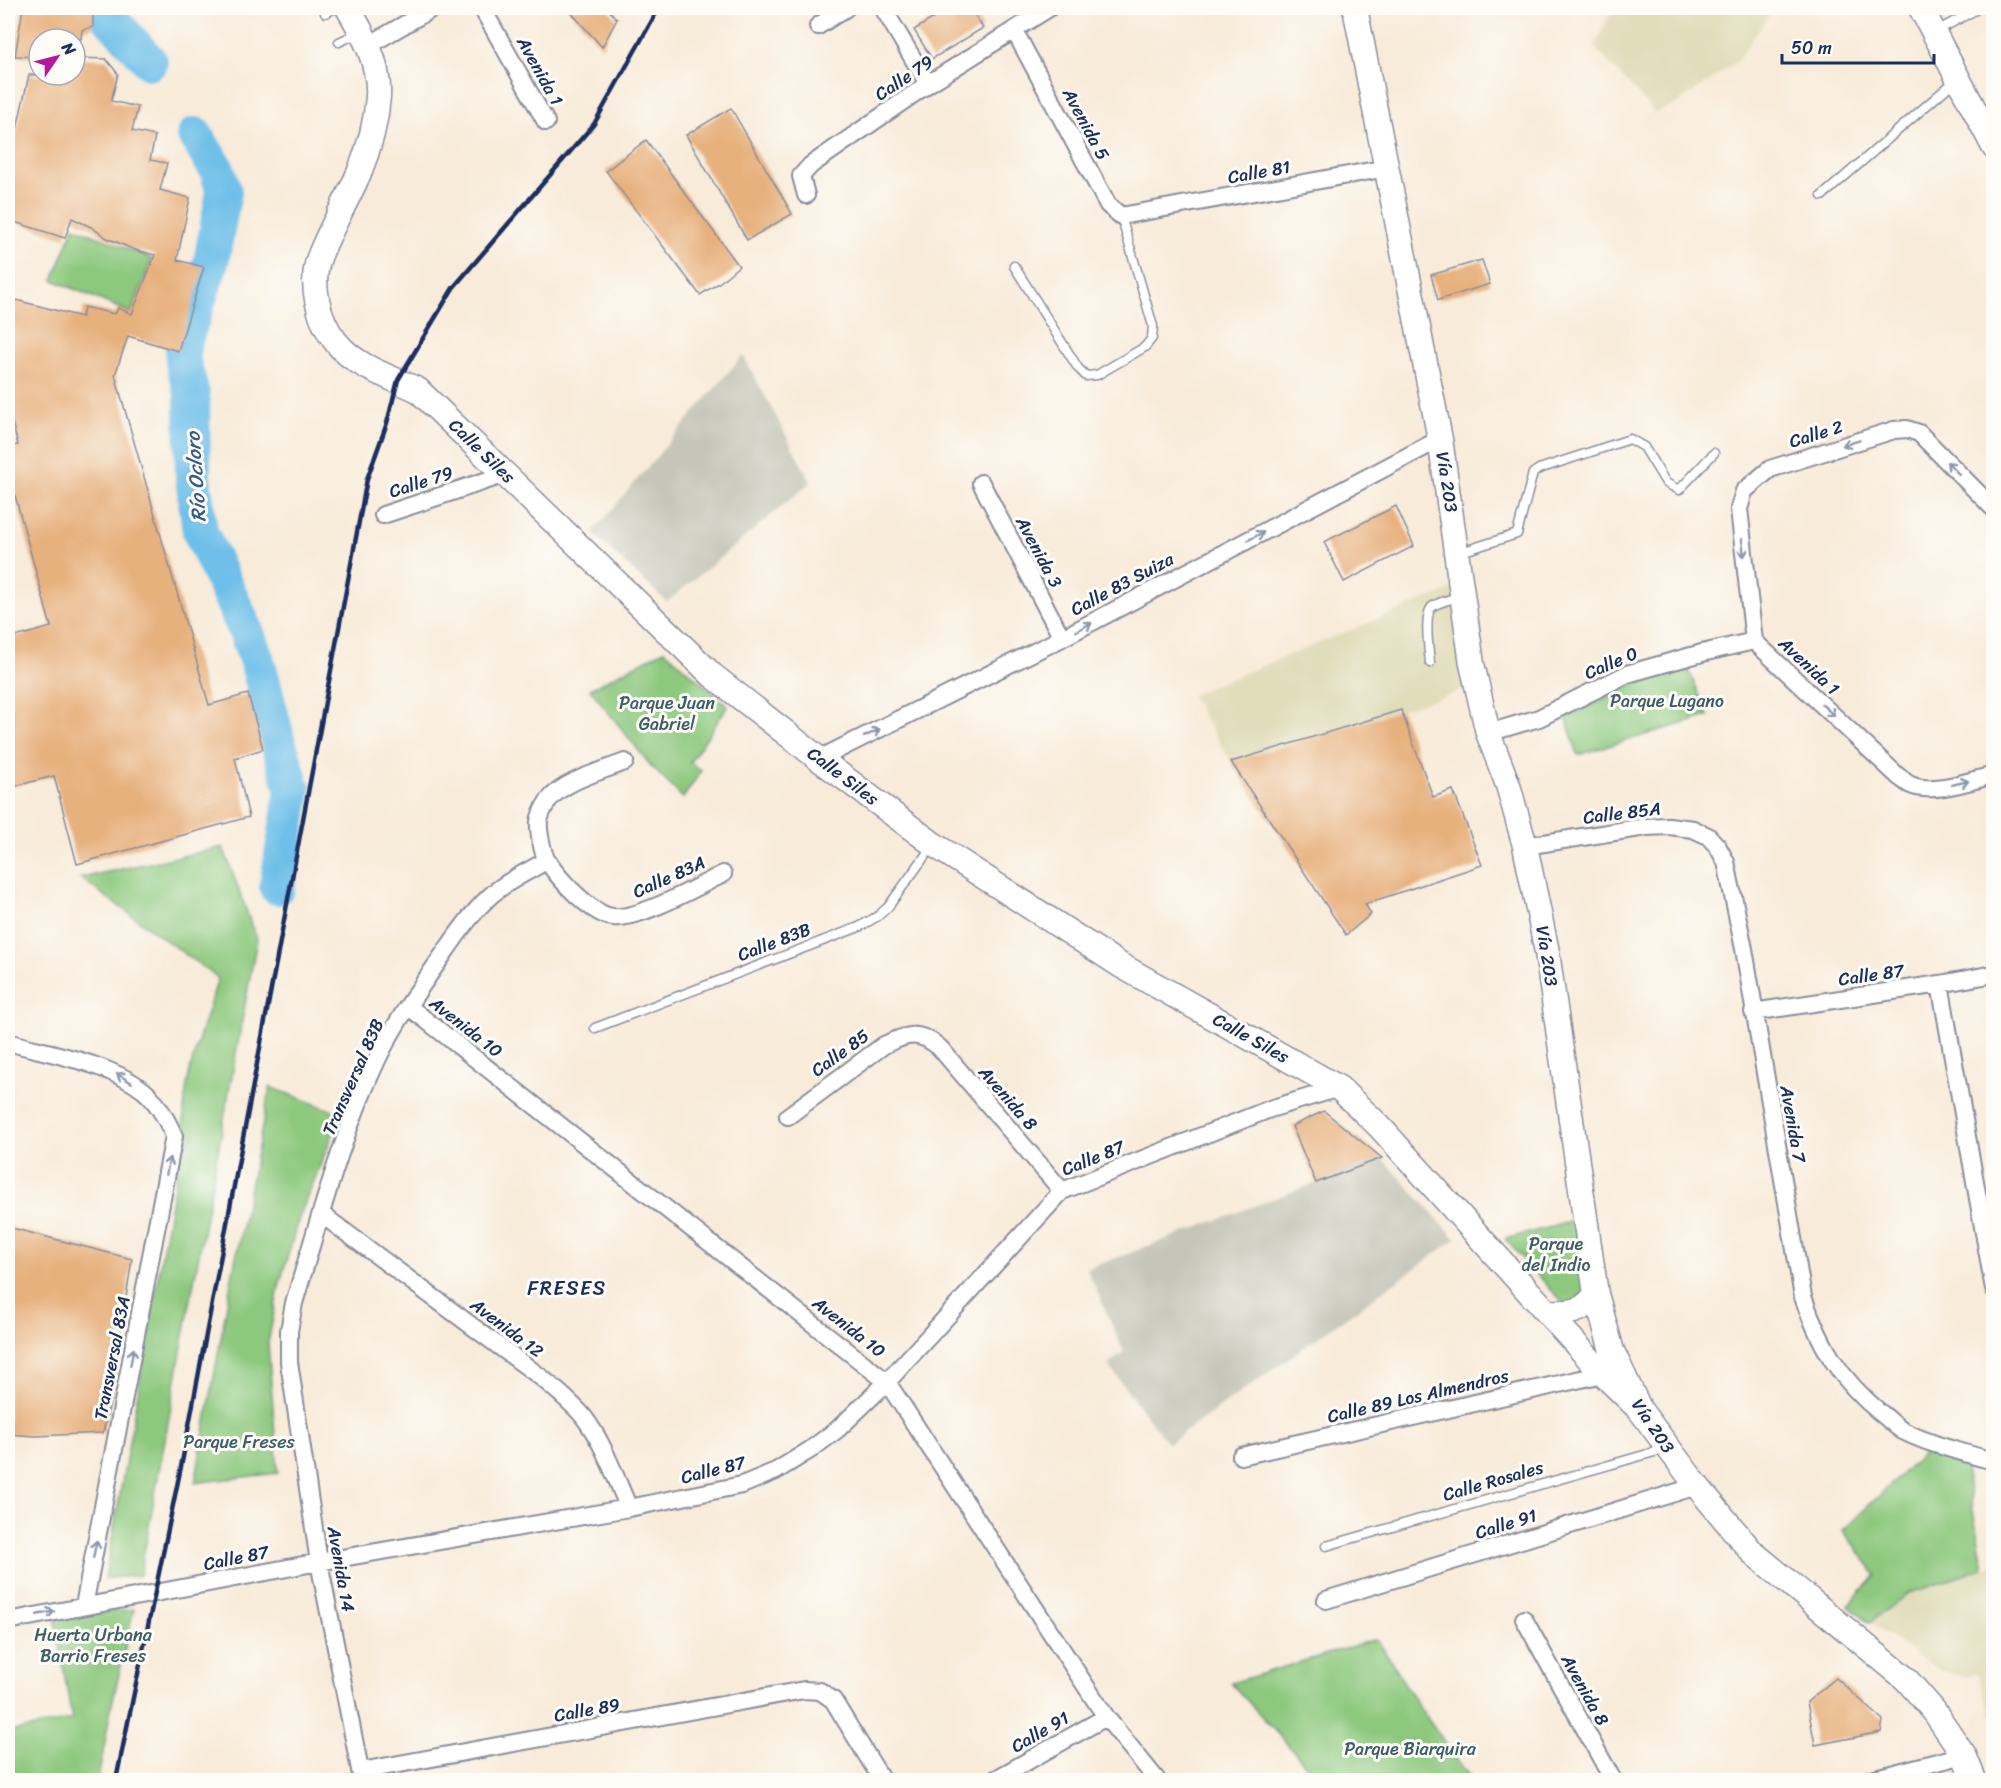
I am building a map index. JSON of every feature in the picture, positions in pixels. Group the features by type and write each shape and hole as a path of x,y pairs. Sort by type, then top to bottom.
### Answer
{"street":[{"path":"365,39 433,8"},
{"name":"Avenida 1","path":"482,8 546,122"},
{"path":"818,26 846,8"},
{"path":"883,8 928,84"},
{"name":"Calle 79","path":"806,195 801,176 811,165 928,84 1049,8"},
{"name":"Vía 203","path":"1355,8 1440,439 1472,664 1488,733 1508,785 1525,846 1547,952 1596,1294 1612,1350 1640,1410 1697,1486 1752,1552 1906,1679 1934,1711 1964,1755 1974,1780"},
{"path":"1922,8 1959,78 1987,117 1994,147"},
{"name":"Calle Siles","path":"337,10 365,39 376,70 378,97 369,148 319,258 315,284 320,314 336,342 353,358 377,372 418,390 712,675 933,844 1120,965 1339,1088 1379,1126 1604,1374 1640,1410"},
{"name":"Avenida 5","path":"1014,30 1108,206 1121,216"},
{"name":"Calle 81","path":"1121,216 1387,168"},
{"name":"Calle 2","path":"1744,491 1770,469 1894,430 1907,429 1919,433 1994,509"},
{"name":"Calle 83 Suiza","path":"819,759 1062,638 1440,439"},
{"name":"Calle 79","path":"383,515 506,474"},
{"name":"Avenida 3","path":"981,483 1062,638"},
{"name":"Avenida 1","path":"1744,491 1739,509 1754,641 1899,777 1911,785 1940,788 1994,776"},
{"name":"Calle 0","path":"1488,733 1539,718 1627,674 1754,641"},
{"path":"546,861 539,822 548,801 557,792 571,784 625,762"},
{"name":"Calle 85A","path":"1525,846 1646,827 1669,826 1693,829 1708,836 1718,847"},
{"name":"Avenida 7","path":"1718,847 1726,862 1744,949 1803,1297 1815,1328 1831,1360 1860,1396 1902,1430 1941,1446 1994,1460"},
{"name":"Calle 83A","path":"546,861 596,912 614,918 650,909 723,874"},
{"name":"Transversal 83B","path":"289,1362 289,1331 294,1303 350,1123 379,1057 408,1006 453,940 490,896 546,861"},
{"name":"Calle 87","path":"1754,1012 1994,974"},
{"path":"1940,984 1994,1289"},
{"name":"Avenida 10","path":"408,1006 887,1382 1106,1717 1157,1780"},
{"name":"Calle 85","path":"788,1116 884,1045 902,1037 921,1036"},
{"name":"Avenida 8","path":"921,1036 931,1040 940,1048 1062,1191"},
{"name":"Transversal 83A","path":"8,1042 112,1071 144,1091 166,1118 174,1136 84,1606"},
{"name":"Calle 87","path":"8,1620 319,1562 629,1508 742,1485 776,1471 838,1429 887,1382 1062,1191 1270,1109 1339,1088"},
{"name":"Avenida 12","path":"321,1214 563,1396 582,1415 598,1439 629,1508"},
{"path":"1549,1312 1575,1312 1587,1306 1596,1294"},
{"name":"Avenida 14","path":"289,1362 319,1562 361,1776"},
{"name":"Calle 89 Los Almendros","path":"1241,1456 1604,1374"},
{"name":"Calle 91","path":"1326,1600 1697,1486"},
{"name":"Avenida 8","path":"1524,1619 1613,1780"},
{"name":"Calle 89","path":"361,1776 804,1690 820,1691 833,1700 882,1780"},
{"name":"Calle 91","path":"994,1780 1106,1717"},
{"path":"1868,1780 1964,1755"}],"lane":[{"path":"1935,32 1979,8"},
{"path":"339,42 365,39"},
{"path":"1822,195 1959,78"},
{"path":"1014,266 1078,368 1086,376 1097,375 1144,347 1152,338 1153,326 1121,216"},
{"path":"1457,553 1517,534 1533,473 1539,469 1630,439 1644,447 1666,483 1679,490 1714,453"},
{"path":"1430,663 1427,619 1429,612 1432,607 1462,596"},
{"name":"Calle 83B","path":"594,1028 859,927 888,907 933,844"},
{"name":"Calle Rosales","path":"1326,1546 1668,1448"}],"shaded area":[{"path":"1372,8 1467,8 1373,15"},
{"path":"1613,8 1774,8 1736,62 1678,103 1655,113 1594,47"},
{"path":"743,355 811,482 667,602 592,533"},
{"path":"1454,588 1468,689 1231,762 1191,695"},
{"path":"1382,1158 1456,1239 1168,1444 1108,1365 1124,1352 1087,1269"},
{"path":"1993,1566 1993,1715 1991,1716 1977,1674 1965,1677 1940,1670 1870,1622 1907,1594"}],"green space":[{"path":"74,227 152,259 131,313 53,280"},
{"name":"Parque Juan Gabriel","path":"664,650 728,706 690,762 701,771 683,798 651,766 590,689"},
{"name":"Parque Lugano","path":"1687,666 1708,716 1578,755 1566,717 1632,684"},
{"path":"223,847 257,939 140,1575 105,1579 184,1129 186,1091 218,978 80,878"},
{"name":"Parque Freses","path":"270,1087 341,1114 299,1218 280,1282 268,1343 278,1473 195,1483 231,1282"},
{"name":"Parque del Indio","path":"1578,1220 1587,1301 1567,1307 1505,1239"},
{"path":"1926,1451 1964,1463 1984,1568 1907,1594 1870,1622 1848,1605 1876,1575 1843,1530"},
{"name":"Huerta Urbana Barrio Freses","path":"134,1609 110,1713 98,1780 8,1780 8,1732 72,1720 55,1618"},
{"name":"Parque Biarquira","path":"1377,1639 1419,1707 1472,1780 1320,1780 1231,1683"}],"building":[{"path":"23,8 93,8 93,27 27,27 27,56 15,56"},
{"path":"567,8 607,8 617,19 602,47"},
{"path":"950,8 971,8 983,28 932,59 914,30"},
{"path":"87,58 106,59 118,74 111,101 138,107 132,131 155,136 150,160 167,163 160,190 190,198 177,260 204,267 178,351 128,336 115,375 209,705 248,694 263,749 235,758 249,817 77,864 54,776 8,788 8,639 51,627 8,470 8,447 18,445 8,407 8,298 82,317 84,307 115,314 118,308 132,314 155,255 135,250 107,238 72,218 65,238 8,220 8,168 27,84 27,87 87,87"},
{"path":"731,108 792,214 747,240 686,135"},
{"path":"646,140 739,266 700,295 606,171"},
{"path":"1482,260 1490,284 1438,300 1431,275"},
{"path":"1396,506 1414,546 1344,582 1324,542"},
{"path":"1401,710 1433,797 1453,790 1482,865 1365,904 1371,914 1346,935 1231,762"},
{"path":"1324,1111 1382,1158 1316,1183 1292,1126"},
{"path":"8,1227 132,1259 115,1379 103,1433 35,1436 8,1434"},
{"path":"1836,1678 1883,1720 1881,1732 1815,1745 1807,1702"}],"waterway":[{"name":"Río Ocloro","path":"101,8 150,62"},
{"name":"Río Ocloro","path":"195,135 217,170 224,192 211,262 183,345 183,362 192,394 193,478 200,531 246,631 259,667 277,739 293,789 277,887"}],"railway":[{"path":"116,1780 183,1457 367,479 387,423 398,380 453,288 594,124 659,8"}],"district":[{"name":"FRESES","path":"567,1288"}]}
